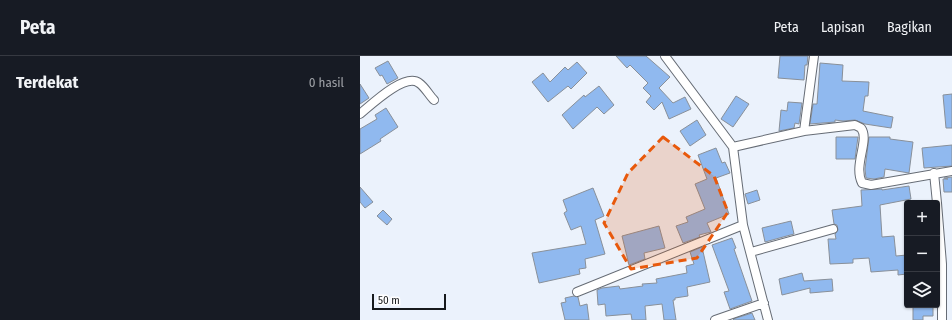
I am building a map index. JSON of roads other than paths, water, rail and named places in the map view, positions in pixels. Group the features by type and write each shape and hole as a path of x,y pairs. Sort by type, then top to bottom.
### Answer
{"street":[{"path":"665,56 733,148 743,225 768,320"},
{"path":"804,131 814,56"},
{"path":"360,114 384,94 402,83 412,80 419,82 434,100"},
{"path":"733,148 804,131 855,125 861,128 864,134 858,170 862,183 871,185 952,171"},
{"path":"934,173 937,200"},
{"path":"577,292 743,225"},
{"path":"751,252 833,229"},
{"path":"940,236 942,264 942,320"},
{"path":"715,320 764,303"}]}
